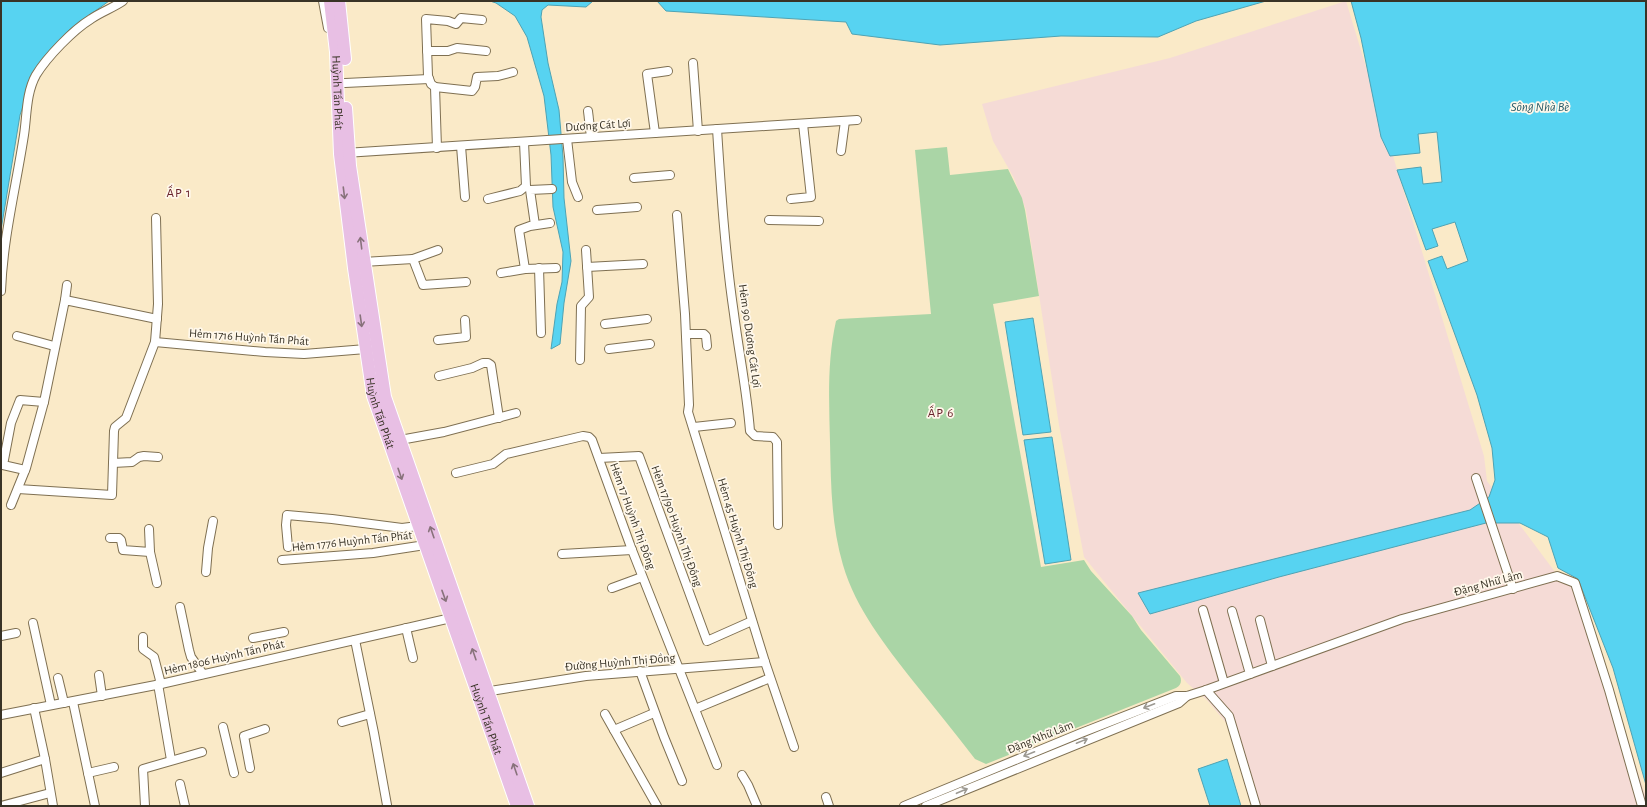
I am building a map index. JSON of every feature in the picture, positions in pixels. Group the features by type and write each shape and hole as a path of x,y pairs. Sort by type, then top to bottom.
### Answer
{"main road":[{"name":"Huỳnh Tấn Phát","path":"330,1 336,52 342,82"},
{"name":"Huỳnh Tấn Phát","path":"338,1 345,52 342,82 344,153 354,268 371,349 385,397 518,806"},
{"name":"Huỳnh Tấn Phát","path":"344,153 363,262 371,349 373,396 451,618 528,806"}],"street":[{"path":"1,291 5,234 24,136 30,92 36,76 44,64 61,45 90,19 123,1"},
{"path":"323,1 331,47 333,80 342,82 429,79"},
{"path":"482,20 461,18 456,24 448,21 426,19 426,51 429,79 431,84 435,87 472,91 475,87 477,77 498,76 513,72"},
{"path":"426,51 448,51 457,48 486,51"},
{"path":"693,63 698,130"},
{"path":"655,133 647,74 668,71"},
{"path":"435,87 437,148"},
{"path":"588,111 591,137"},
{"name":"Dương Cát Lợi","path":"344,153 857,120"},
{"path":"841,151 845,121"},
{"path":"791,199 811,197 803,124"},
{"name":"Hẻm 90 Dương Cát Lợi","path":"717,129 726,245 734,313 748,402 750,431 755,436 773,437 777,442 778,525"},
{"path":"566,139 572,182 578,197"},
{"path":"488,200 520,191 526,186 524,142"},
{"path":"461,146 465,197"},
{"path":"634,178 670,175"},
{"path":"535,225 530,190 552,189"},
{"path":"597,210 637,207"},
{"path":"677,215 686,334 704,334 706,336 707,346"},
{"path":"18,489 112,495 115,427 126,418 155,342 157,319 156,218"},
{"path":"769,220 819,221"},
{"path":"525,269 519,230 535,225 550,223"},
{"path":"363,262 413,259 438,250"},
{"path":"580,360 581,306 589,297 586,250"},
{"path":"413,259 423,285 466,282"},
{"path":"587,267 643,264"},
{"path":"539,268 541,333"},
{"path":"501,273 525,269 556,268"},
{"path":"11,505 25,470 44,402 67,285"},
{"path":"65,300 157,319"},
{"path":"605,324 647,319"},
{"path":"438,340 466,337 465,320"},
{"name":"Hẻm 45 Huỳnh Thị Đồng","path":"686,334 688,412 694,427 770,678 794,747"},
{"path":"17,336 54,346"},
{"name":"Hẻm 1716 Huỳnh Tấn Phát","path":"155,342 304,354 371,349"},
{"path":"609,349 650,344"},
{"path":"439,376 472,368 483,363 488,363 491,365 499,418"},
{"path":"25,470 3,465 11,423 20,400 44,402"},
{"path":"400,440 444,432 516,413"},
{"path":"694,427 731,423"},
{"name":"Hẻm 17 Huỳnh Thị Đồng","path":"456,473 493,464 506,454 584,436 589,437 599,458 642,577 717,765"},
{"path":"113,463 132,462 139,457 144,456 158,457"},
{"name":"Hẻm 17/90 Huỳnh Thị Đồng","path":"599,458 638,456 707,641 752,621"},
{"path":"1476,478 1512,589"},
{"path":"288,547 286,525 287,515 402,528 418,526"},
{"path":"206,572 208,548 213,521"},
{"path":"149,529 150,552 156,583"},
{"path":"110,538 119,538 122,540 123,550 150,552"},
{"name":"Hẻm 1776 Huỳnh Tấn Phát","path":"282,560 373,553 425,545"},
{"path":"562,554 632,550"},
{"name":"Đặng Nhữ Lâm","path":"904,806 1176,696 1187,696 1206,690 1402,619 1557,576 1575,583 1642,806"},
{"path":"612,588 642,577"},
{"path":"180,607 188,650 203,674"},
{"path":"1203,610 1224,683"},
{"path":"1232,611 1250,674"},
{"name":"Hẻm 1806 Huỳnh Tấn Phát","path":"1,715 51,705 64,704 159,684 451,618"},
{"path":"1260,620 1272,666"},
{"path":"33,623 51,705"},
{"path":"406,628 413,658"},
{"path":"253,638 284,632"},
{"path":"1,636 16,633"},
{"path":"143,637 143,649 154,658 171,760"},
{"path":"355,640 387,806"},
{"name":"Đường Huỳnh Thị Đồng","path":"482,693 586,676 765,662"},
{"path":"640,672 654,713 682,781"},
{"path":"99,675 102,696"},
{"path":"58,678 64,704"},
{"path":"695,709 770,678"},
{"path":"1206,690 1229,716 1256,806"},
{"name":"Đặng Nhữ Lâm","path":"926,806 1179,703 1187,696"},
{"path":"73,702 95,806"},
{"path":"34,708 53,806"},
{"path":"614,730 654,713"},
{"path":"342,722 370,714"},
{"path":"605,714 657,806"},
{"path":"223,727 234,773"},
{"path":"250,768 244,736 246,734 265,729"},
{"path":"145,806 143,769 202,752"},
{"path":"1,773 45,759"},
{"path":"88,773 114,767"},
{"path":"742,775 757,806"},
{"path":"180,784 186,806"},
{"path":"1,806 23,803 50,793"},
{"path":"826,797 829,806"}],"shaded area":[{"path":"1346,1 1484,456 1487,481 1555,572 1574,580 1595,633 1646,798 1646,806 1252,806 1228,725 1207,700 1187,683 1084,557 1059,425 1026,210 1014,178 993,141 982,104 1170,58"}],"green space":[{"path":"947,147 950,175 1008,169 1022,198 1025,210 1039,296 993,304 1041,567 1084,560 1091,571 1132,616 1141,630 1180,676 1181,680 1181,683 1176,688 986,764 975,759 892,654 863,612 855,597 839,550 831,489 829,381 831,351 836,321 839,319 931,314 915,150"}],"water":[{"path":"1,1 109,1 69,30 52,50 33,78 20,115 1,230"},
{"path":"490,1 593,1 586,7 548,5 542,10 541,17 548,63 559,110 563,157 564,198 571,261 564,303 560,344 551,349 557,304 562,282 563,252 553,207 551,155 544,96 527,37 515,16 496,3"},
{"path":"657,1 1266,1 1196,21 1158,37 1061,36 940,45 852,34 846,22 666,11"},
{"name":"Sông Nhà Bè","path":"1351,1 1646,1 1646,785 1613,668 1578,579 1558,568 1548,537 1520,523 1486,523 1279,577 1150,614 1138,593 1470,510 1489,497 1495,480 1492,448 1477,395 1428,261 1442,256 1447,269 1468,261 1455,222 1432,229 1438,246 1426,250 1397,170 1421,167 1423,184 1442,182 1437,132 1418,134 1420,153 1390,156 1381,137 1361,38"},
{"path":"1033,318 1051,432 1023,435 1005,322"},
{"path":"1052,437 1071,560 1045,564 1024,440"},
{"path":"1227,759 1241,806 1210,806 1198,769"}],"district":[{"name":"ẤP 1","path":"179,193"},
{"name":"ẤP 6","path":"941,413"}]}
